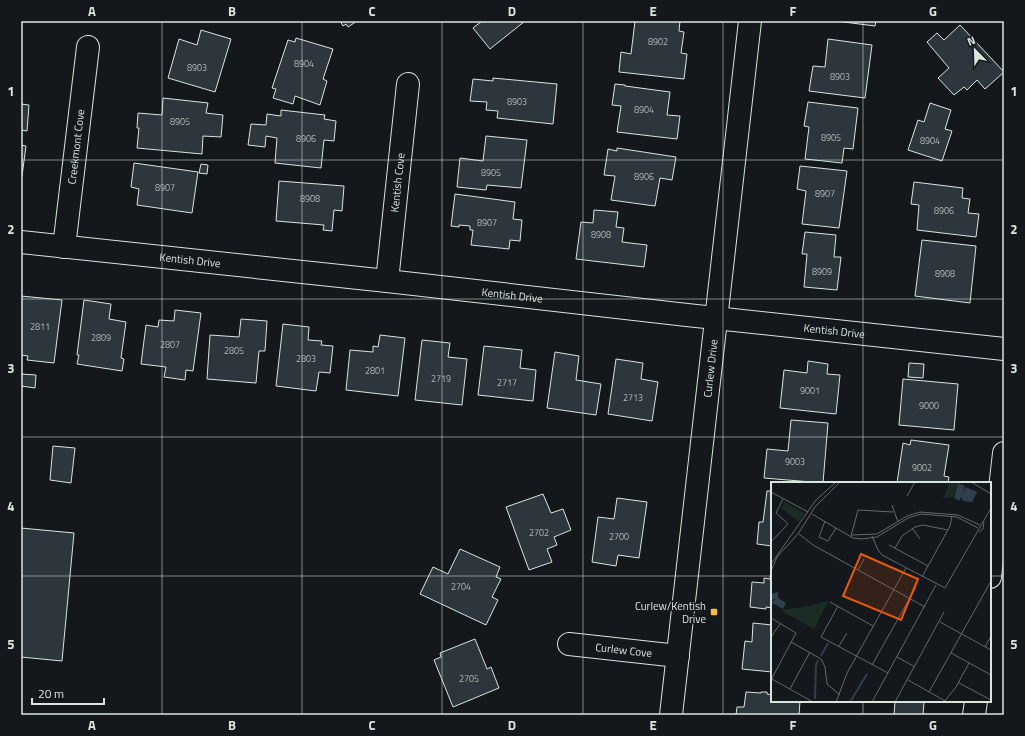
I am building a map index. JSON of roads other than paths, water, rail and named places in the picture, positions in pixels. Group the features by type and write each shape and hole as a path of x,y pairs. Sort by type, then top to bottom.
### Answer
{"street":[{"name":"Curlew Drive","path":"671,715 750,21"},
{"name":"Creekmont Cove","path":"64,247 88,47"},
{"name":"Kentish Cove","path":"386,281 408,84"},
{"name":"Kentish Drive","path":"21,242 1004,349"},
{"path":"991,568 1004,453"},
{"name":"Curlew Cove","path":"569,644 678,656"},
{"path":"974,715 976,702"}],"place":[{"name":"Curlew/Kentish Drive","path":"714,612"}]}
